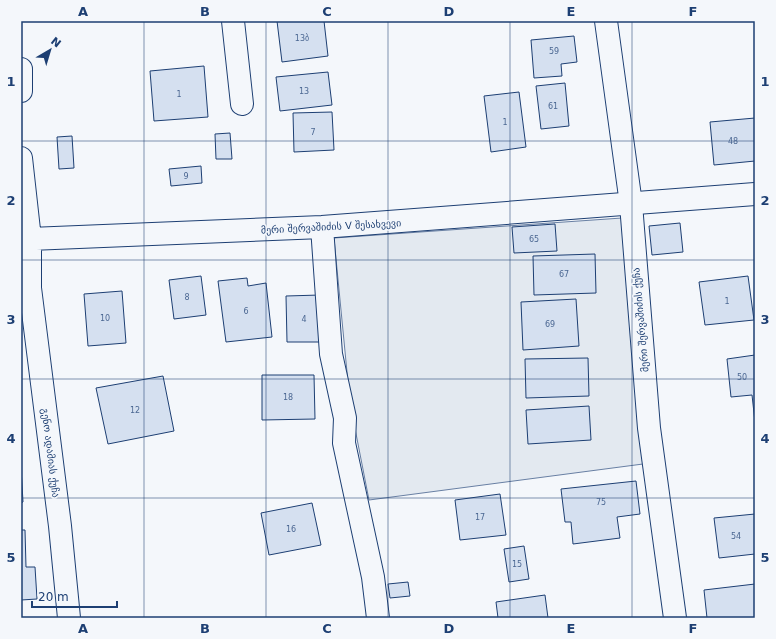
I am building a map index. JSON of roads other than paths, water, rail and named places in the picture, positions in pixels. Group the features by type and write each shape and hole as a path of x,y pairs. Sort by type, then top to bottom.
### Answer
{"street":[{"path":"233,21 242,104"},
{"name":"მერი შერვაშიძის ქუჩა","path":"606,21 631,204 649,428 675,618"},
{"path":"21,69 21,92"},
{"name":"გენო ადამიას ქუჩა","path":"21,158 30,239 26,288 60,526 69,618"},
{"name":"მერი შერვაშიძის V შესახვევი","path":"30,239 322,228 755,194"},
{"path":"322,228 331,354 345,418 344,443 373,576 378,618"}]}
